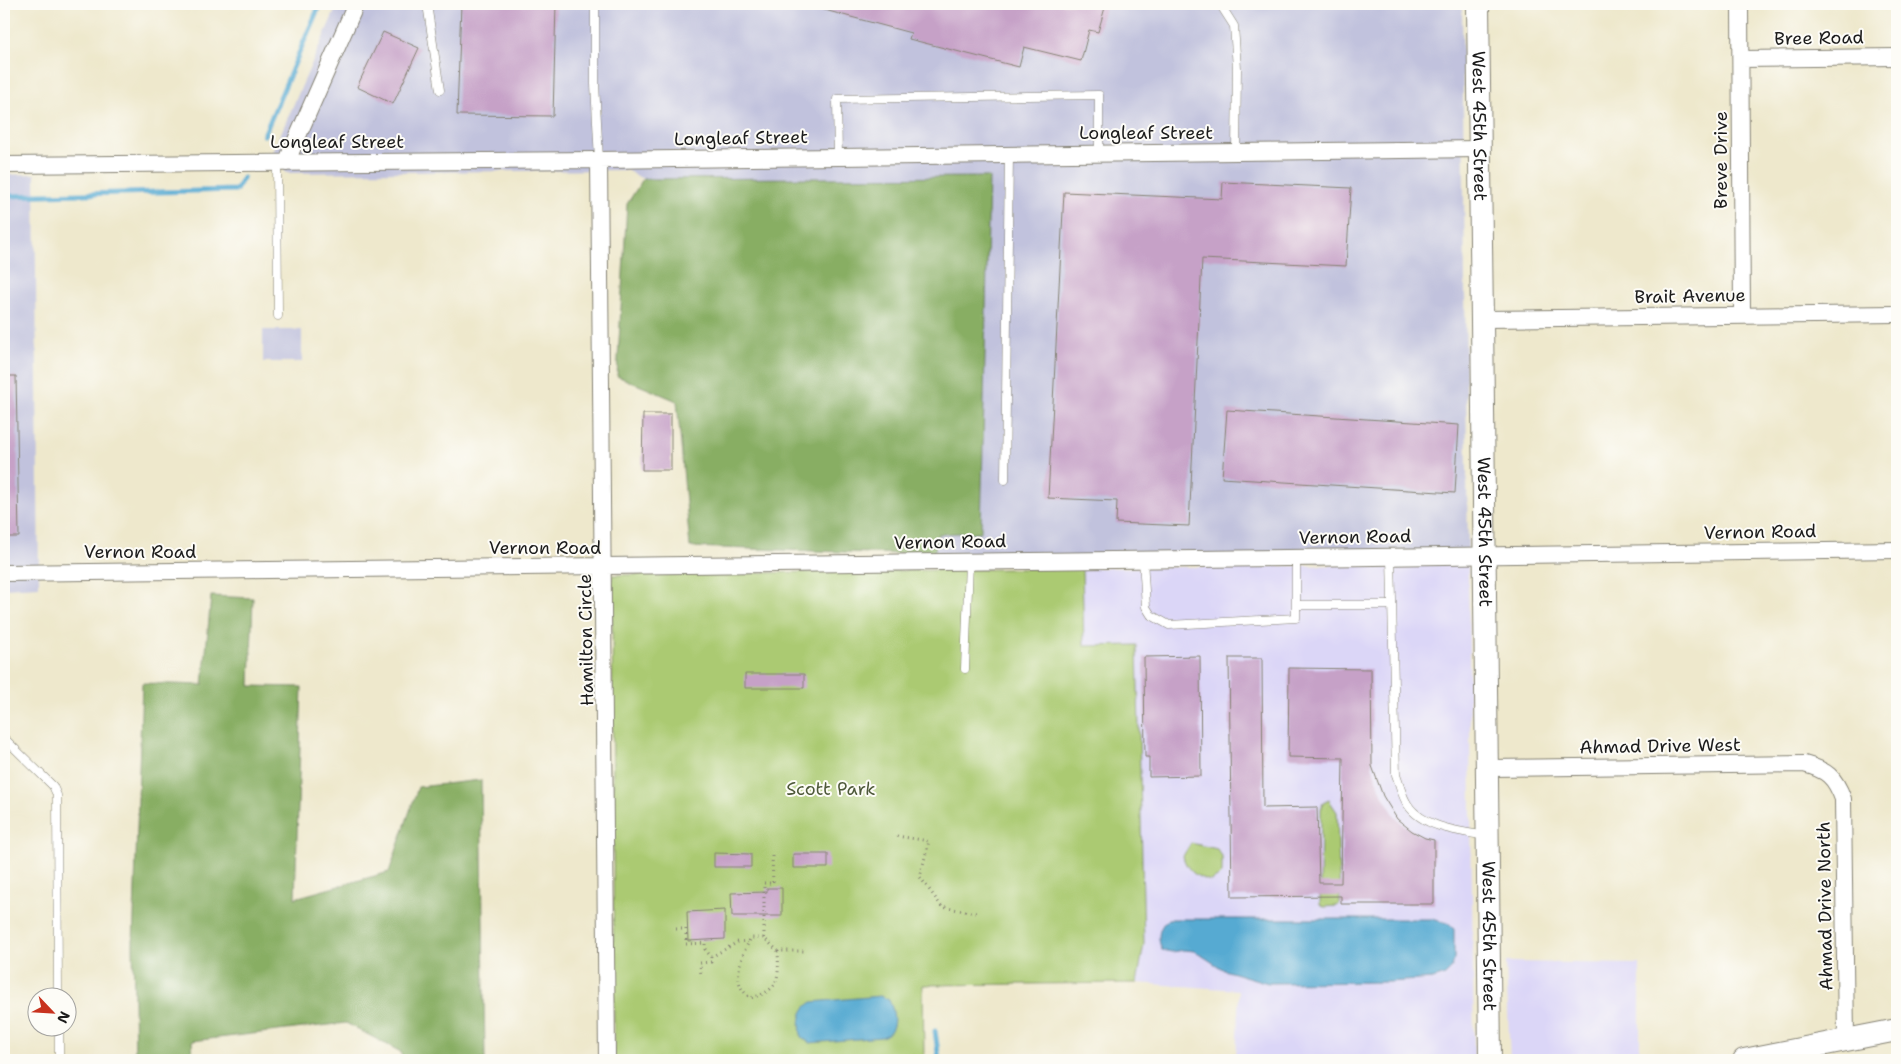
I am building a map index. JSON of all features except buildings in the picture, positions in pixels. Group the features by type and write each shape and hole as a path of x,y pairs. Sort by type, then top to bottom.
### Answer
{"street":[{"path":"281,162 356,4"},
{"name":"West 45th Street","path":"1478,4 1483,319 1484,555 1489,768 1490,1060"},
{"name":"Breve Drive","path":"1740,4 1742,316"},
{"name":"Bree Road","path":"1741,58 1897,57"},
{"name":"Longleaf Street","path":"4,165 1480,149"},
{"name":"Hamilton Circle","path":"599,160 605,568 608,918 607,1060"},
{"name":"Brait Avenue","path":"1483,319 1897,314"},
{"name":"Vernon Road","path":"4,573 605,568 1143,559 1897,550"},
{"name":"Ahmad Drive West","path":"1489,768 1804,764 1817,768 1829,775"},
{"name":"Ahmad Drive North","path":"1829,775 1838,786 1843,799 1846,1040"},
{"path":"1744,1060 1897,1030"}],"lane":[{"path":"427,4 440,90"},
{"path":"595,4 595,84 599,160"},
{"path":"1220,4 1234,26 1237,68 1236,152"},
{"path":"838,157 836,99 1099,95 1099,153"},
{"path":"1005,480 1009,154"},
{"path":"278,316 281,162"},
{"path":"1391,556 1396,776 1408,806 1422,818 1451,830 1489,836"},
{"path":"1143,559 1146,608 1151,614 1169,625 1296,618 1296,558"},
{"path":"965,669 969,562"},
{"path":"1296,606 1392,605"},
{"path":"4,738 53,786 57,795 58,986"},
{"path":"59,1036 59,1060"}],"path":[{"path":"897,836 929,842 920,878 942,907 976,913"},
{"path":"764,938 764,883 773,883 772,856"},
{"path":"676,929 686,929 686,944 705,943 705,949 711,957 711,962 700,963 701,976"},
{"path":"711,957 738,942 749,941 751,938 764,938 778,951 804,951"},
{"path":"749,941 738,979 741,988 750,998 768,993 772,988 778,972 778,951"}],"shaded area":[{"path":"338,4 1462,4 1468,564 934,555 938,534 981,532 989,177 643,179 626,170 286,173 273,151"},
{"path":"35,174 39,586 4,588 4,175"},
{"path":"263,330 302,330 302,362 263,362"},
{"path":"1468,564 1474,1060 1236,1060 1239,990 1137,983 1144,944 1137,646 1084,646 1082,568"},
{"path":"1506,962 1640,964 1640,1060 1510,1060"}],"green space":[{"path":"989,177 981,532 938,534 934,555 690,547 677,401 617,376 627,204 643,179"},
{"name":"Scott Park","path":"1082,568 1084,646 1137,645 1144,944 1137,983 923,985 924,1058 893,1060 614,1060 612,575"},
{"path":"211,596 253,598 250,686 302,687 295,898 389,872 418,787 481,780 485,1060 402,1060 401,1052 346,1023 192,1041 193,1060 135,1060 133,944 142,683 203,685"},
{"path":"1329,800 1337,812 1340,904 1324,907 1320,905 1321,808 1323,803"},
{"path":"1191,843 1217,849 1222,856 1222,874 1211,881 1201,878 1189,869 1183,856"}],"water":[{"path":"1168,919 1432,919 1447,923 1454,929 1454,960 1452,968 1445,975 1433,979 1389,982 1268,983 1224,970 1195,951 1172,952 1162,950 1159,933"},
{"path":"880,996 889,1000 894,1016 891,1031 882,1037 810,1043 801,1037 800,1022 802,1013 807,1005 812,1002"}],"waterway":[{"path":"264,135 320,4"},
{"path":"4,196 236,190 243,178"},
{"path":"935,1031 939,1060"}]}
